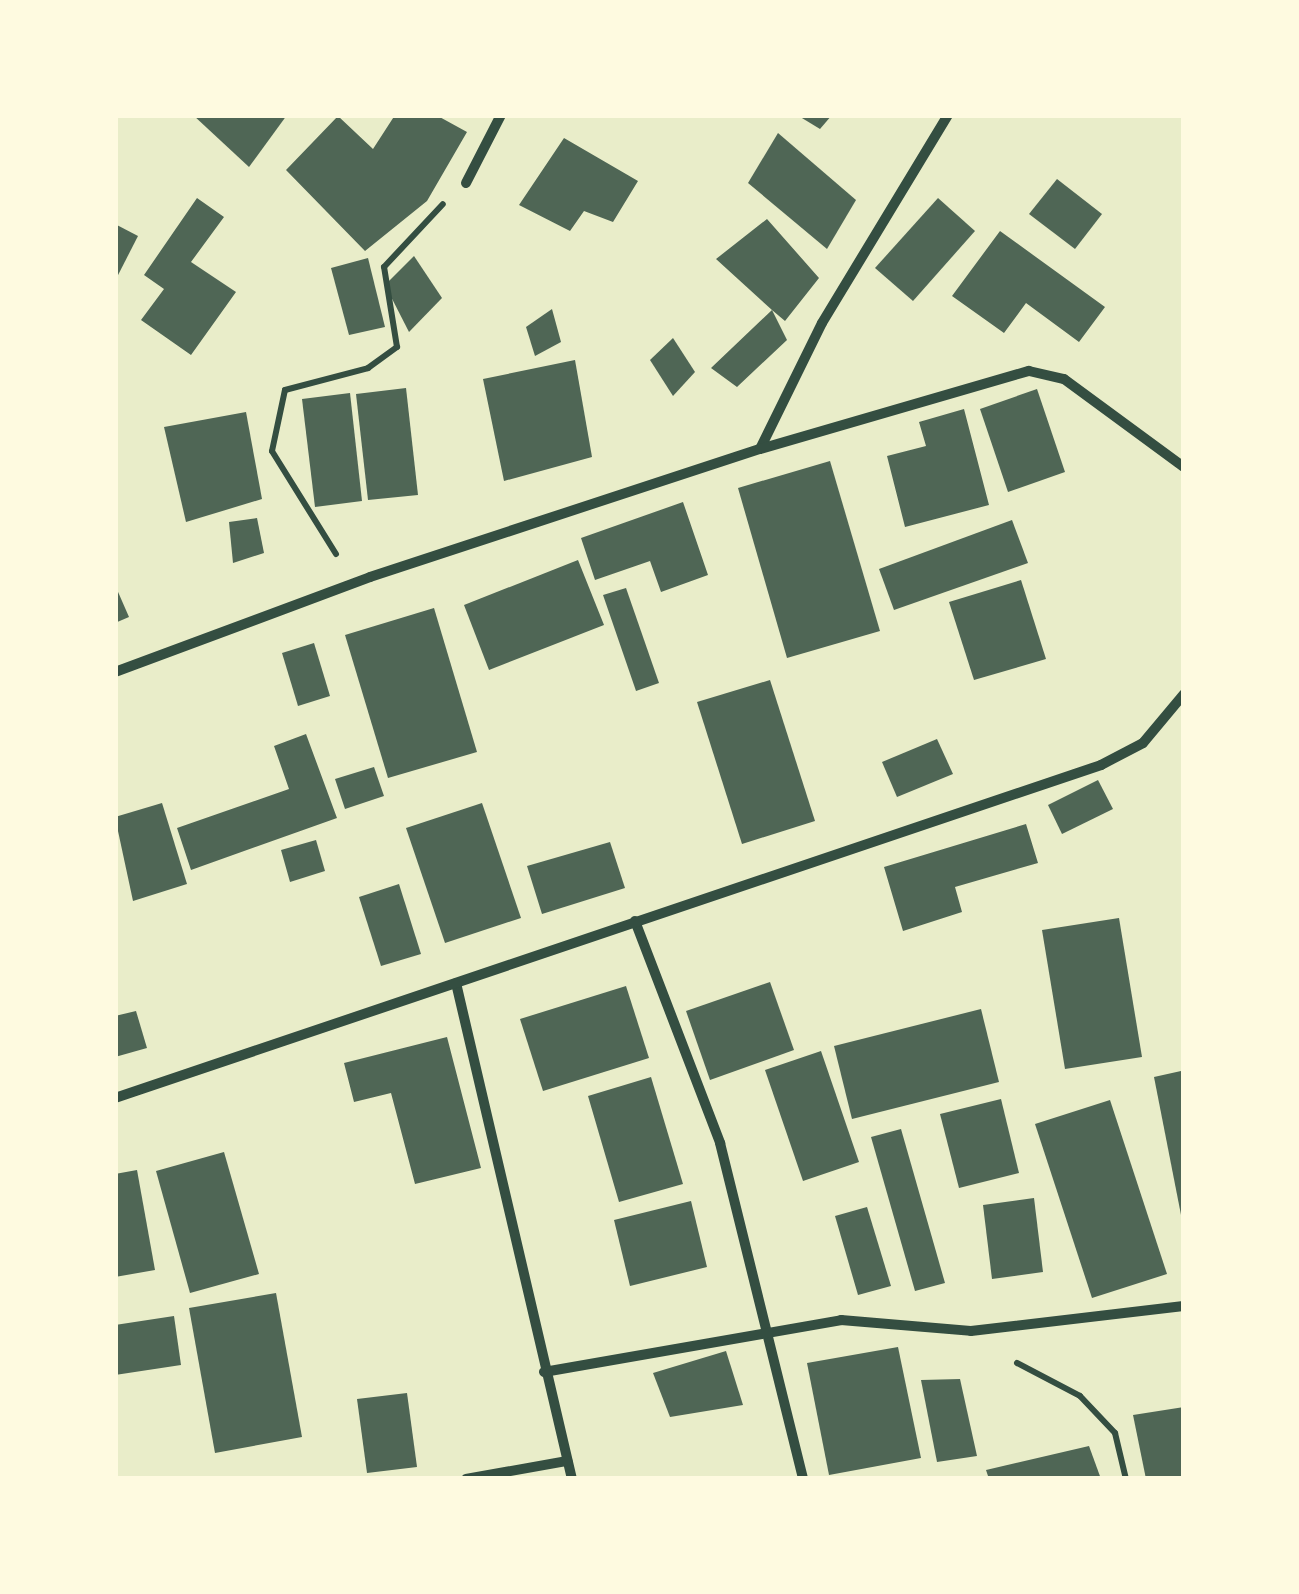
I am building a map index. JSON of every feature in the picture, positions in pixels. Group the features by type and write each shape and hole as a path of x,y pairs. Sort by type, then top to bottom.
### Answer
{"street":[{"path":"466,182 501,115"},
{"path":"760,449 822,323 948,115"},
{"path":"115,672 370,577 760,449 1028,371 1064,379 1184,467"},
{"path":"115,1098 1101,765 1143,743 1184,694"},
{"path":"635,922 720,1143 803,1479"},
{"path":"456,983 572,1479"},
{"path":"544,1372 766,1329 889,1320 970,1331 1184,1306"},
{"path":"466,1479 567,1461"}],"path":[{"path":"370,577 333,552 272,451 285,390 368,368 396,346 384,267 466,182"},
{"path":"998,1358 1032,1367 1080,1396 1115,1432 1126,1479"}],"building":[{"path":"193,115 287,115 249,167"},
{"path":"395,115 436,115 467,132 427,201 365,251 286,170 338,116 373,149"},
{"path":"797,115 832,115 820,129"},
{"path":"778,133 856,200 827,249 748,183"},
{"path":"564,138 638,181 613,222 584,211 570,231 519,205"},
{"path":"1057,179 1102,214 1075,249 1029,214"},
{"path":"197,198 224,217 191,262 236,292 191,355 141,320 164,289 144,275"},
{"path":"938,198 975,231 913,301 875,268"},
{"path":"767,219 819,278 785,321 716,259"},
{"path":"115,224 138,236 115,281"},
{"path":"1000,231 1105,307 1079,342 1026,303 1004,333 952,296"},
{"path":"414,256 442,298 409,332 385,285"},
{"path":"368,258 385,327 349,335 331,268"},
{"path":"552,309 561,342 535,356 526,327"},
{"path":"772,310 787,340 737,387 711,368"},
{"path":"673,338 695,372 673,396 650,360"},
{"path":"575,360 592,457 504,481 483,379"},
{"path":"406,388 418,495 368,500 356,394"},
{"path":"1037,389 1065,472 1008,492 980,409"},
{"path":"350,393 362,501 315,507 302,399"},
{"path":"964,409 989,505 905,527 887,456 926,446 919,422"},
{"path":"246,412 262,499 186,522 164,427"},
{"path":"830,461 880,631 787,658 738,488"},
{"path":"683,502 708,575 661,592 650,561 595,580 581,538"},
{"path":"257,518 264,553 233,563 229,522"},
{"path":"1012,520 1028,563 894,610 879,569"},
{"path":"578,560 604,625 489,670 464,605"},
{"path":"1021,580 1046,659 974,680 949,602"},
{"path":"115,585 129,617 115,623"},
{"path":"626,588 659,683 636,691 603,595"},
{"path":"434,608 477,752 388,778 345,635"},
{"path":"314,643 330,696 298,706 282,653"},
{"path":"770,680 815,821 742,844 697,702"},
{"path":"306,734 337,818 191,870 177,828 289,789 274,746"},
{"path":"937,739 953,774 897,797 882,762"},
{"path":"374,767 384,796 345,809 335,779"},
{"path":"1098,780 1113,809 1062,834 1048,805"},
{"path":"162,803 187,884 133,901 115,817"},
{"path":"482,803 521,918 445,943 406,828"},
{"path":"1026,824 1038,863 955,887 962,912 903,931 884,867"},
{"path":"316,840 325,871 290,882 281,850"},
{"path":"610,842 625,888 542,914 527,866"},
{"path":"399,884 421,954 381,966 359,897"},
{"path":"1119,918 1142,1057 1065,1069 1042,930"},
{"path":"770,982 794,1050 710,1080 686,1011"},
{"path":"626,986 649,1058 543,1091 520,1019"},
{"path":"981,1009 999,1082 852,1119 834,1046"},
{"path":"136,1011 147,1048 115,1057 115,1016"},
{"path":"447,1037 481,1168 415,1184 391,1093 354,1102 344,1063"},
{"path":"821,1051 859,1162 803,1181 765,1070"},
{"path":"1181,1071 1184,1085 1182,1220 1154,1077"},
{"path":"651,1077 683,1184 619,1202 588,1096"},
{"path":"1001,1099 1019,1173 959,1188 940,1114"},
{"path":"1110,1100 1167,1274 1092,1298 1035,1124"},
{"path":"901,1129 945,1283 915,1291 871,1137"},
{"path":"224,1152 259,1274 190,1293 156,1171"},
{"path":"137,1170 155,1270 115,1277 115,1174"},
{"path":"1034,1198 1043,1272 992,1279 983,1205"},
{"path":"691,1201 707,1267 630,1286 614,1220"},
{"path":"867,1207 891,1286 858,1295 835,1216"},
{"path":"276,1293 302,1437 215,1453 189,1308"},
{"path":"174,1316 181,1365 115,1375 115,1325"},
{"path":"898,1347 921,1458 829,1475 807,1363"},
{"path":"726,1351 743,1405 670,1417 653,1373"},
{"path":"960,1379 977,1456 937,1462 921,1380"},
{"path":"407,1393 417,1467 367,1473 357,1399"},
{"path":"1184,1407 1184,1479 1146,1479 1133,1415"},
{"path":"1089,1446 1101,1479 989,1479 986,1470"}]}
